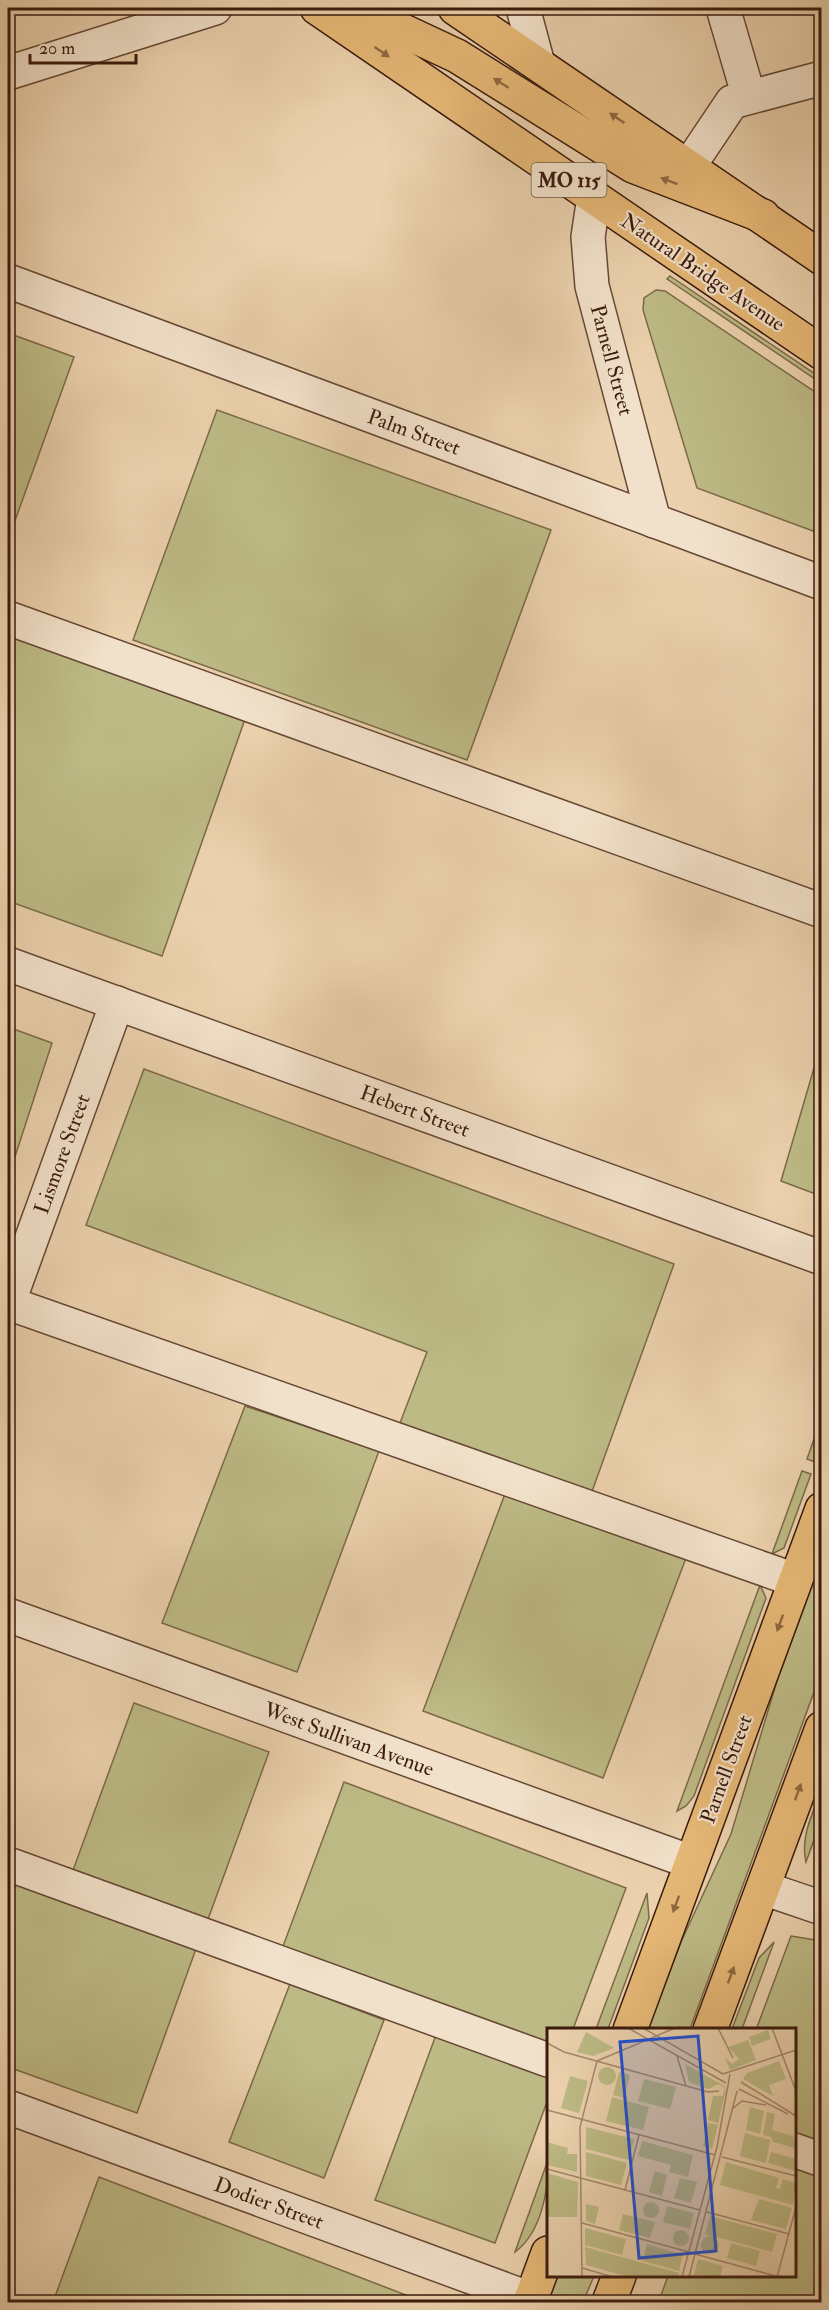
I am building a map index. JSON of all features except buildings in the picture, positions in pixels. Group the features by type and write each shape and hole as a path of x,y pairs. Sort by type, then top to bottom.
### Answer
{"main road":[{"name":"Natural Bridge Avenue","path":"317,8 822,353"},
{"path":"344,8 457,56 633,166 763,216"},
{"path":"455,8 822,258"},
{"name":"Parnell Street","path":"631,2028 822,1509"},
{"path":"711,2028 822,1728"},
{"path":"531,2301 547,2258"},
{"path":"609,2302 619,2277"}],"street":[{"path":"8,73 215,8"},
{"path":"523,8 538,64"},
{"path":"723,8 749,97"},
{"path":"689,166 732,102 822,78"},
{"name":"Parnell Street","path":"594,197 588,237 592,286 654,521"},
{"name":"Palm Street","path":"8,281 822,583"},
{"path":"8,618 822,910"},
{"name":"Hebert Street","path":"8,964 822,1258"},
{"name":"Lismore Street","path":"8,1304 117,1003"},
{"path":"8,1304 795,1580"},
{"name":"West Sullivan Avenue","path":"8,1615 692,1862"},
{"path":"8,1864 547,2059"},
{"path":"763,1888 822,1908"},
{"name":"Dodier Street","path":"8,2107 531,2301"},
{"path":"796,2150 822,2160"}],"shaded area":[{"path":"670,276 821,378 821,383 667,279"},
{"path":"656,290 665,291 821,396 821,534 697,488 643,310 644,298"},
{"path":"8,333 74,357 8,540"},
{"path":"217,410 551,530 467,760 133,640"},
{"path":"8,632 245,719 162,956 8,901"},
{"path":"8,1027 52,1043 8,1178"},
{"path":"821,1044 822,1196 781,1181"},
{"path":"144,1069 674,1264 590,1497 400,1423 427,1352 86,1225"},
{"path":"245,1406 379,1451 297,1672 162,1623"},
{"path":"821,1419 821,1445 815,1462 807,1459"},
{"path":"802,1471 811,1474 784,1548 772,1554"},
{"path":"505,1494 686,1558 603,1778 423,1711"},
{"path":"821,1561 821,1673 690,2028 648,2028 681,1942 731,1834 777,1681"},
{"path":"760,1585 766,1598 694,1796 686,1806 677,1811"},
{"path":"134,1703 269,1752 207,1922 72,1873"},
{"path":"344,1782 626,1888 573,2028 547,2028 547,2049 282,1949"},
{"path":"821,1790 821,1821 806,1862 806,1834"},
{"path":"8,1879 197,1946 137,2113 8,2067"},
{"path":"647,1893 649,1918 608,2028 596,2028"},
{"path":"791,1936 821,1941 821,2150 796,2140 796,2028 757,2028"},
{"path":"774,1942 742,2028 732,2028 759,1958"},
{"path":"290,1984 384,2020 324,2178 229,2142"},
{"path":"436,2035 547,2076 547,2102 495,2243 375,2200"},
{"path":"796,2158 821,2168 821,2302 671,2302 660,2298 668,2277 796,2277"},
{"path":"547,2163 547,2184 542,2210 531,2234 515,2252"},
{"path":"99,2177 424,2302 53,2302"},
{"path":"558,2277 594,2277 583,2302 547,2302"}]}
